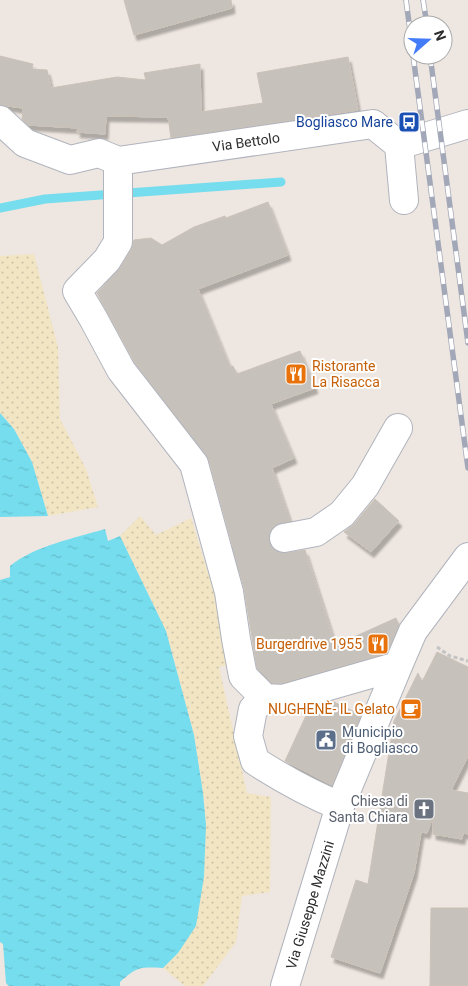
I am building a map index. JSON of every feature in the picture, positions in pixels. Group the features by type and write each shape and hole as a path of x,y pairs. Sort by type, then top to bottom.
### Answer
{"street":[{"path":"0,120 24,143 70,160 99,153 118,161 118,242 107,260 77,291 121,370 194,464 225,564 243,676 265,698 283,699 398,666"},
{"name":"Via Bettolo","path":"118,161 373,124 399,144"},
{"path":"404,200 399,144 468,124"},
{"path":"284,538 316,532 342,514 365,486 398,428"},
{"name":"Via Giuseppe Mazzini","path":"285,986 340,806 398,666 414,631 468,557"},
{"path":"265,698 253,709 248,736 255,761 290,783 340,806"}],"sand":[{"path":"34,254 58,347 60,419 86,469 98,507 48,516 32,462 14,429 0,413 0,256"},
{"path":"140,516 156,535 191,518 236,663 219,667 247,793 271,797 270,892 242,896 236,942 203,986 185,986 163,968 178,953 206,825 194,735 166,631 120,536"}],"water":[{"path":"0,413 14,429 32,462 48,516 0,517"},
{"path":"105,529 108,541 120,536 166,631 194,735 206,825 204,877 196,926 178,953 163,968 135,970 120,982 120,986 9,986 6,983 3,944 0,942 0,580 10,577 10,566 31,553 55,543"}],"building":[{"path":"124,0 231,0 232,8 134,35"},
{"path":"0,56 33,64 32,69 47,70 51,88 117,77 146,80 144,73 200,64 201,112 263,103 257,73 348,57 358,110 171,138 168,117 106,116 105,134 77,132 78,128 28,125 22,119 23,108 0,105"},
{"path":"268,202 288,255 198,289 230,367 233,366 237,374 300,351 315,388 271,404 294,458 272,468 290,521 274,526 269,533 269,541 272,548 279,553 305,550 334,641 344,637 345,641 396,618 399,625 387,653 281,683 272,683 257,668 244,588 209,460 134,361 97,293 120,268 131,250 134,240 151,238 162,245 194,227 225,216 226,218"},
{"path":"375,499 399,521 371,552 344,532 354,524"},
{"path":"437,652 468,667 468,756 451,790 468,793 468,834 463,833 462,839 433,834 433,816 427,833 421,832 414,873 380,973 331,957 356,880 368,884 394,721 418,673 422,682"},
{"name":"Municipio di Bogliasco","path":"332,701 361,715 332,785 285,761 310,707"},
{"path":"431,908 468,908 468,986 430,986"}],"waterway":[{"path":"0,208 45,199 281,182"}],"tunnel":[{"path":"229,562 284,538"}],"railway":[{"path":"406,0 408,15"},
{"path":"423,0 425,15"},
{"path":"414,65 468,468"},
{"path":"431,65 468,343"}],"place":[{"name":"Bogliasco Mare","path":"409,122"},
{"name":"Ristorante La Risacca","path":"296,374"},
{"name":"Burgerdrive 1955","path":"378,644"},
{"name":"NUGHENÈ- IL Gelato","path":"411,709"},
{"name":"Municipio di Bogliasco","path":"326,740"},
{"name":"Chiesa di Santa Chiara","path":"424,809"}]}
